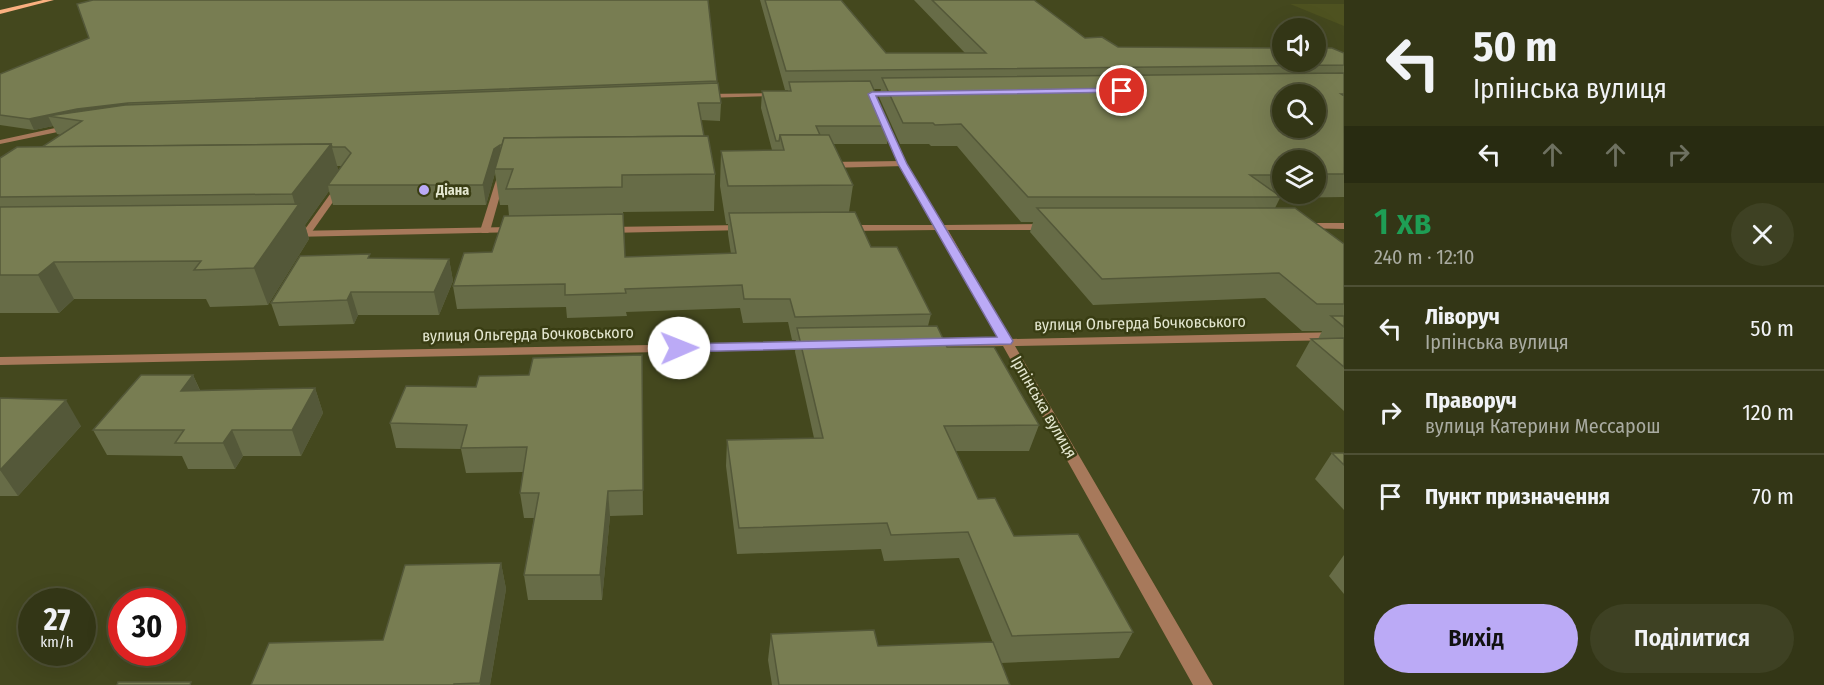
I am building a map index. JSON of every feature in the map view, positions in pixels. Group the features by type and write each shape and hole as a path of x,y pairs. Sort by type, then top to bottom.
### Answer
{"main road":[{"path":"0,4 19,0"},
{"path":"0,12 51,0"}],"street":[{"path":"694,97 789,95"},
{"name":"Ірпінська вулиця","path":"880,114 902,164 941,227 1203,685"},
{"path":"0,142 82,124"},
{"path":"820,165 902,164"},
{"path":"485,231 503,169 515,169"},
{"path":"306,234 344,180"},
{"path":"1297,226 1344,226"},
{"path":"833,228 1059,227"},
{"path":"593,230 749,228"},
{"path":"282,234 521,230"},
{"name":"вулиця Ольгерда Бочковського","path":"916,344 1344,336"},
{"name":"вулиця Ольгерда Бочковського","path":"0,361 821,346"}],"shaded area":[{"path":"1290,4 1344,4 1344,26"}],"building":[{"path":"93,0 708,0 717,81 128,103 77,109 29,119 0,115 0,74 89,38 77,4"},
{"path":"765,0 841,0 886,53 986,53 932,0 1034,0 1085,38 1102,37 1118,47 1272,48 1272,66 786,71"},
{"path":"1326,48 1344,53 1344,65 1326,65"},
{"path":"1344,73 1344,94 1341,94 1344,96 1344,174 1326,174 1326,150 1272,150 1272,175 1250,175 1272,191 1272,197 1028,197 961,124 903,123 882,78"},
{"path":"870,81 890,126 816,126 820,135 780,135 779,141 776,141 762,91 791,91 789,82"},
{"path":"718,83 721,103 698,103 704,136 504,138 502,145 494,149 483,185 328,185 351,153 345,147 332,147 331,144 42,147 82,121 48,116 125,105"},
{"path":"780,135 829,135 853,185 728,186 721,151 784,150"},
{"path":"708,136 715,174 622,175 622,187 506,189 513,169 495,169 504,138"},
{"path":"331,144 292,194 0,197 0,158 17,147"},
{"path":"299,204 254,268 194,270 201,261 54,262 38,275 0,275 0,207"},
{"path":"1037,208 1295,208 1344,244 1344,304 1317,304 1279,273 1102,279"},
{"path":"855,212 871,247 897,247 931,314 795,317 790,299 744,299 742,285 625,289 626,293 565,295 565,284 453,286 464,253 492,252 504,216 623,214 625,257 736,253 729,213"},
{"path":"370,254 368,258 449,259 434,292 351,292 347,300 271,303 300,256"},
{"path":"1331,316 1344,316 1344,327"},
{"path":"937,326 947,347 994,347 1039,425 944,426 978,499 995,498 1014,536 1078,534 1133,632 1012,636 968,532 891,535 887,523 739,528 727,440 823,438 797,328"},
{"path":"1344,338 1344,367 1311,339"},
{"path":"642,355 643,490 608,491 600,575 524,575 539,493 520,493 527,447 461,448 467,425 390,423 406,386 476,387 479,376 529,375 533,358"},
{"path":"141,375 193,375 181,391 315,388 292,430 232,430 223,443 175,443 184,430 93,430"},
{"path":"0,398 66,400 0,470"},
{"path":"1332,453 1344,453 1344,465"},
{"path":"501,563 480,683 251,685 269,643 383,640 405,565"},
{"path":"874,630 878,646 993,642 1010,685 779,685 771,634"},
{"path":"118,682 191,682 190,685 117,685"}],"place":[{"name":"Діана","path":"424,190"}],"route":[{"path":"679,348 1006,341 902,164 872,94 1122,91"}]}
